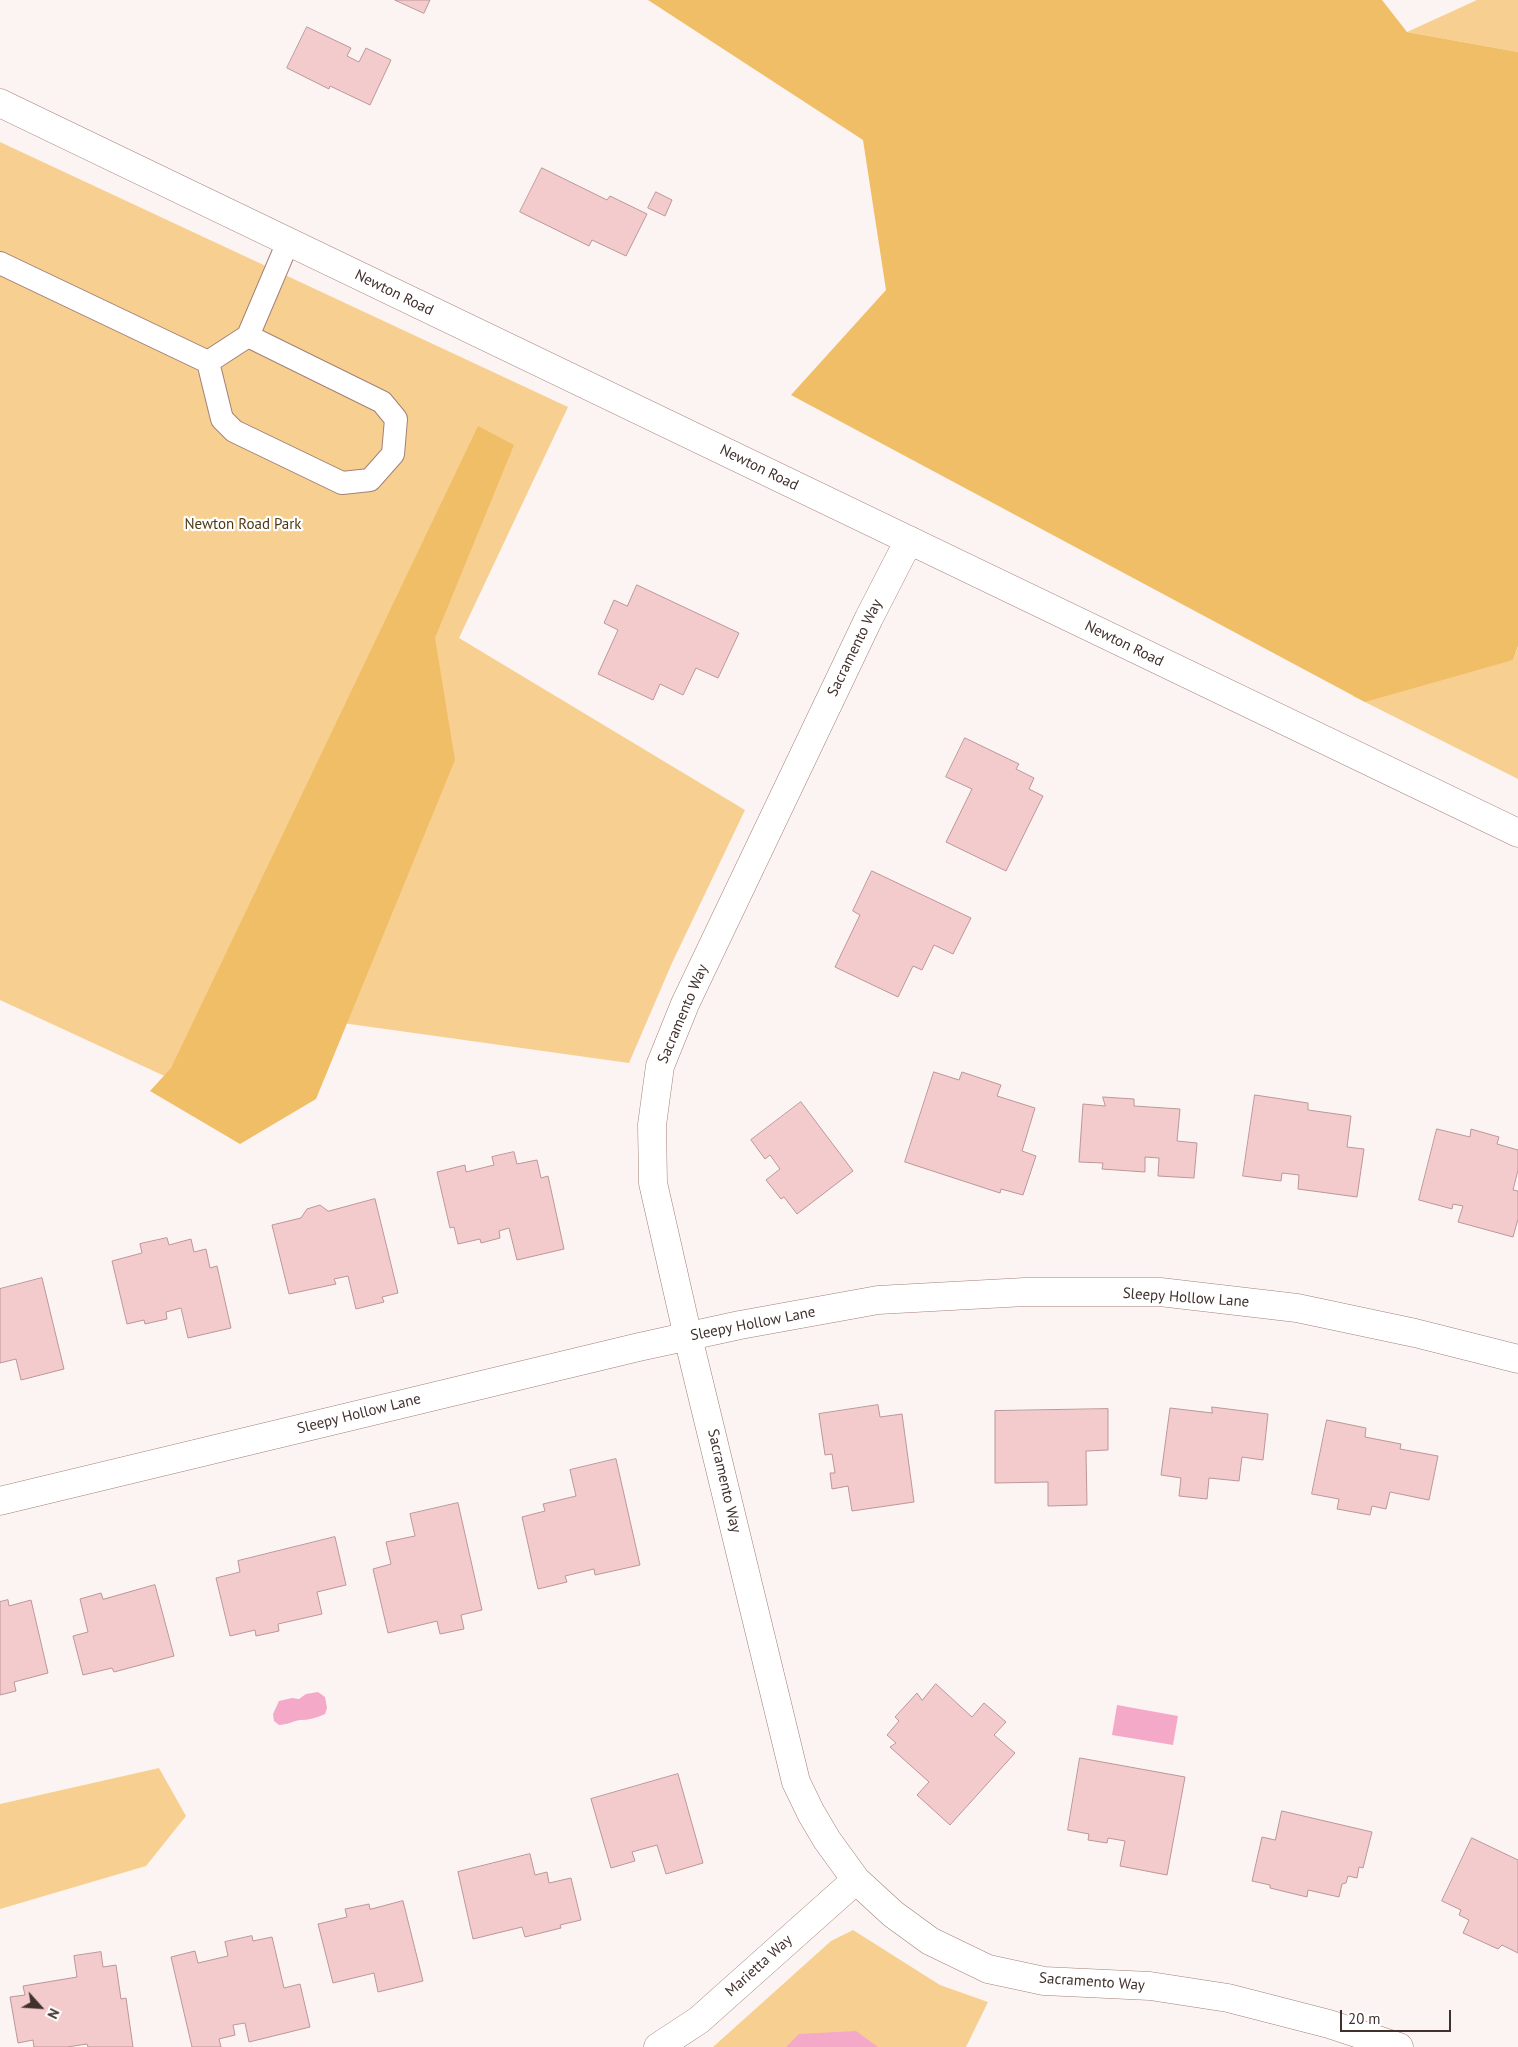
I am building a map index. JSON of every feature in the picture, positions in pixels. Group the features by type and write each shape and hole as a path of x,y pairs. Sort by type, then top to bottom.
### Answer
{"street":[{"name":"Newton Road","path":"0,103 1518,833"},
{"name":"Sacramento Way","path":"909,540 869,618 693,986 660,1066 652,1125 654,1183 688,1337 796,1782 827,1840 856,1880 894,1914 930,1941 988,1968 1044,1980 1150,1986 1228,1998 1329,2024 1399,2047"},
{"name":"Sleepy Hollow Lane","path":"0,1501 629,1349 740,1324 878,1300 1025,1292 1160,1292 1297,1308 1415,1333 1518,1359"},
{"name":"Marietta Way","path":"658,2047 699,2020 856,1880"}],"lane":[{"path":"208,362 248,336 288,242"},
{"path":"0,263 208,362"},
{"path":"208,362 222,419 234,431 342,483 370,480 393,454 396,419 382,402 248,336"}],"green space":[{"path":"1477,0 1518,0 1518,52 1407,32"},
{"name":"Newton Road Park","path":"0,142 568,407 459,638 745,810 672,963 629,1063 285,1015 238,1110 0,1000"},
{"path":"1518,647 1518,779 1353,696 1513,660"},
{"path":"159,1768 186,1816 146,1866 0,1909 0,1804"},
{"path":"853,1930 940,1985 988,2002 966,2047 713,2047 831,1941"}],"shaded area":[{"path":"648,0 1382,0 1407,32 1518,52 1518,646 1513,660 1365,702 791,395 886,290 863,140"},
{"path":"478,426 514,445 435,638 455,760 316,1099 240,1144 150,1091 171,1068"},
{"path":"318,1692 325,1697 327,1708 325,1714 312,1719 282,1725 274,1721 273,1714 279,1701 292,1698 299,1699 306,1694"},
{"path":"1117,1705 1178,1716 1173,1745 1112,1735"},
{"path":"856,2031 878,2047 786,2047 799,2034"}],"building":[{"path":"395,0 430,0 424,13"},
{"path":"307,27 351,48 347,56 359,62 366,48 391,60 370,105 330,86 329,89 287,68"},
{"path":"542,168 607,200 610,196 647,214 626,256 592,240 589,246 520,212"},
{"path":"656,192 672,200 665,216 648,208"},
{"path":"637,585 739,633 718,678 696,668 683,695 660,684 653,700 598,674 618,630 604,623 614,600 627,606"},
{"path":"965,738 1019,764 1016,769 1034,778 1029,789 1043,796 1006,871 946,842 972,789 946,777"},
{"path":"872,871 971,918 953,954 934,945 922,970 913,966 898,997 835,967 860,915 853,911"},
{"path":"934,1072 959,1080 962,1072 1001,1085 997,1096 1035,1108 1022,1151 1036,1156 1023,1195 1001,1189 1000,1193 905,1162"},
{"path":"1255,1095 1308,1103 1308,1110 1351,1116 1347,1147 1364,1149 1357,1197 1298,1189 1299,1175 1282,1173 1281,1181 1243,1176"},
{"path":"1103,1097 1134,1099 1134,1106 1180,1109 1177,1141 1197,1143 1194,1178 1158,1176 1159,1158 1145,1157 1145,1172 1102,1169 1103,1163 1079,1162 1083,1104 1105,1106"},
{"path":"801,1102 853,1171 797,1214 784,1197 781,1199 766,1180 780,1169 770,1155 765,1159 751,1140"},
{"path":"1437,1129 1470,1137 1471,1129 1499,1137 1497,1144 1518,1150 1518,1170 1513,1190 1518,1191 1518,1219 1513,1237 1458,1222 1463,1206 1453,1204 1452,1209 1419,1200"},
{"path":"514,1152 517,1164 537,1160 541,1178 548,1176 564,1249 517,1260 509,1228 499,1231 500,1238 481,1243 480,1239 458,1244 454,1227 450,1228 437,1172 465,1165 466,1172 494,1165 492,1157"},
{"path":"375,1199 398,1293 382,1297 384,1302 356,1309 348,1276 334,1279 336,1284 289,1294 272,1225 301,1218 307,1209 320,1205 328,1211"},
{"path":"167,1238 169,1245 191,1239 194,1252 206,1249 210,1268 217,1266 231,1328 188,1338 181,1308 166,1312 167,1319 145,1324 144,1320 127,1324 112,1261 142,1253 140,1244"},
{"path":"42,1278 64,1369 21,1380 16,1359 0,1363 0,1289"},
{"path":"878,1405 880,1417 902,1414 914,1502 852,1511 848,1486 832,1489 830,1473 835,1473 832,1454 825,1455 819,1414"},
{"path":"1212,1407 1268,1414 1263,1460 1242,1457 1239,1481 1209,1478 1207,1499 1179,1496 1181,1478 1161,1475 1170,1408 1212,1413"},
{"path":"1108,1409 1108,1450 1086,1451 1087,1505 1048,1506 1048,1482 995,1483 995,1411"},
{"path":"1327,1420 1366,1428 1365,1437 1401,1444 1400,1449 1438,1456 1429,1500 1390,1492 1386,1509 1372,1506 1370,1515 1337,1509 1339,1499 1312,1494"},
{"path":"616,1459 640,1565 595,1575 594,1569 565,1576 567,1582 538,1589 522,1517 545,1511 543,1504 576,1496 570,1470"},
{"path":"458,1503 482,1610 461,1615 464,1629 440,1634 437,1621 388,1633 373,1569 391,1564 386,1542 415,1536 410,1514"},
{"path":"335,1537 346,1585 317,1592 322,1614 278,1624 279,1631 256,1636 255,1630 230,1636 216,1578 240,1572 238,1561"},
{"path":"155,1585 174,1656 114,1672 112,1668 83,1675 73,1636 88,1632 80,1599 101,1593 103,1599"},
{"path":"8,1600 9,1606 31,1600 48,1673 14,1682 16,1691 0,1695 0,1602"},
{"path":"936,1684 972,1717 984,1703 1006,1722 994,1735 1015,1753 950,1825 917,1795 929,1782 890,1747 896,1743 887,1735 899,1721 895,1717 917,1693 922,1700"},
{"path":"1080,1758 1185,1777 1167,1875 1120,1866 1125,1841 1108,1838 1107,1843 1088,1840 1089,1834 1068,1830"},
{"path":"678,1774 703,1863 666,1874 657,1845 632,1852 635,1861 611,1868 591,1799"},
{"path":"1282,1811 1372,1832 1363,1868 1359,1867 1357,1878 1348,1876 1346,1883 1342,1884 1339,1897 1308,1890 1307,1897 1270,1888 1270,1885 1252,1881 1262,1837 1275,1840"},
{"path":"1472,1838 1518,1860 1518,1953 1502,1945 1498,1949 1463,1933 1469,1920 1459,1915 1461,1910 1442,1901"},
{"path":"530,1854 535,1875 547,1872 549,1883 571,1878 581,1920 560,1925 561,1928 525,1937 522,1927 473,1939 458,1872"},
{"path":"403,1901 423,1981 378,1992 374,1973 333,1983 318,1924 347,1917 345,1909 369,1904 370,1909"},
{"path":"252,1936 253,1941 272,1937 284,1988 300,1984 310,2027 249,2042 245,2023 233,2025 235,2035 219,2039 221,2047 192,2047 171,1957 195,1951 198,1963 228,1956 225,1942"},
{"path":"101,1952 103,1967 116,1965 121,1999 126,1998 133,2047 88,2047 87,2044 67,2047 34,2047 33,2040 18,2043 10,1997 25,1995 23,1986 77,1977 74,1956"}]}
